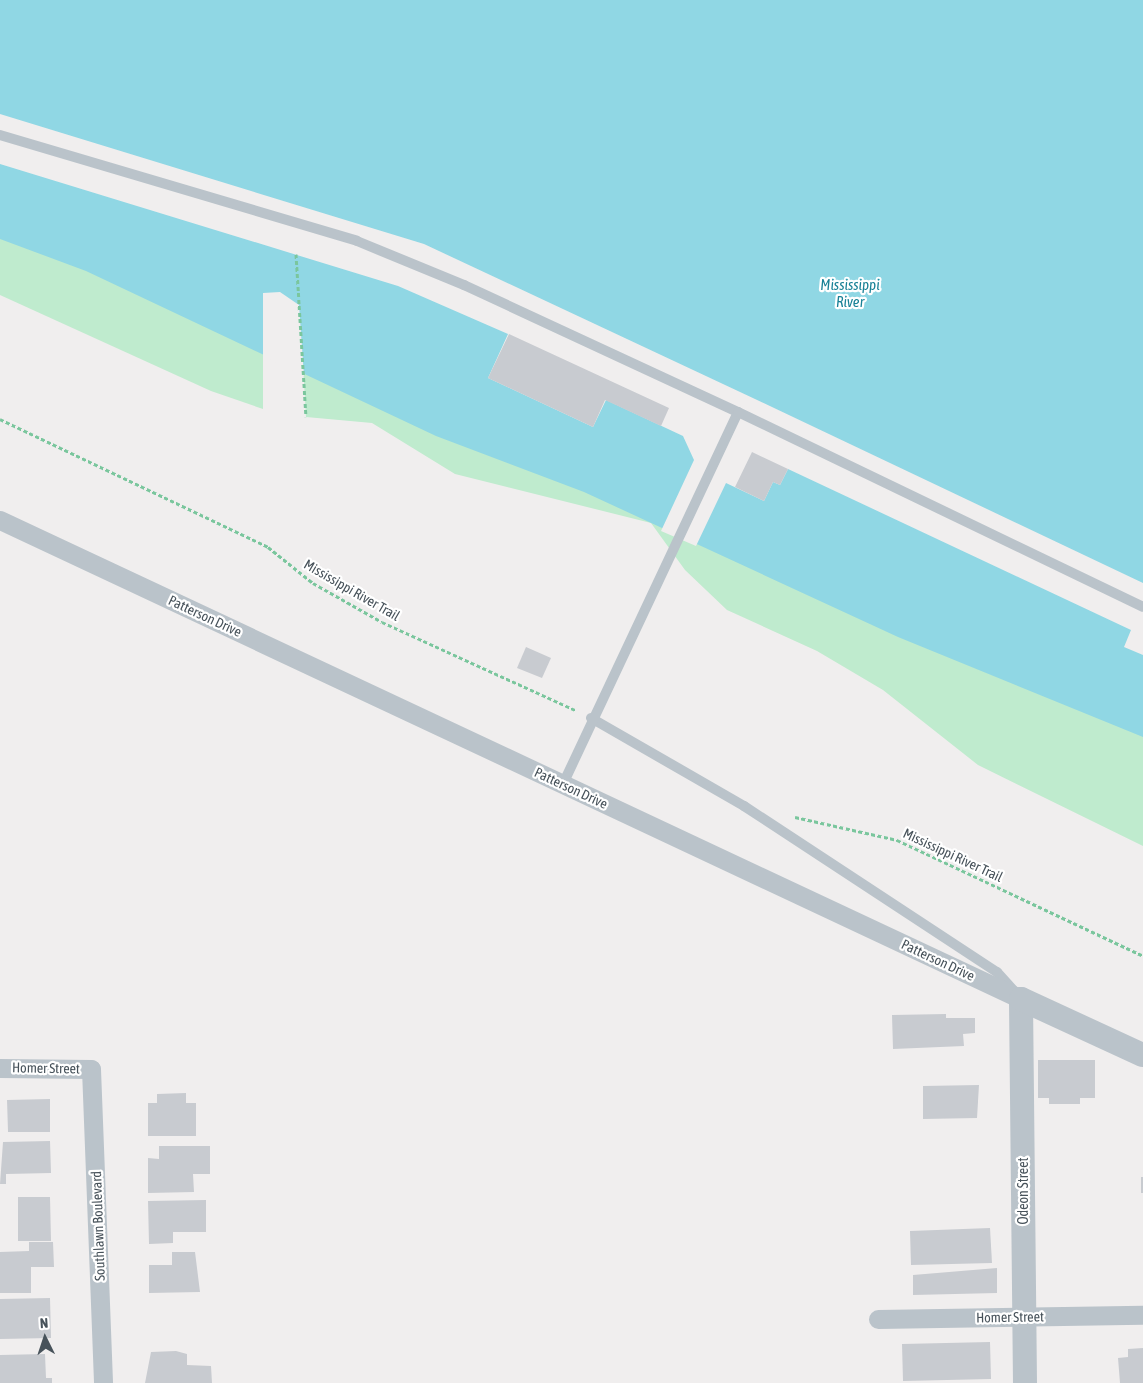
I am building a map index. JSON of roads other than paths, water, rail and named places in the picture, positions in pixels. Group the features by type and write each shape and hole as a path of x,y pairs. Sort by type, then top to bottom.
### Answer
{"street":[{"name":"Patterson Drive","path":"0,520 1143,1055"},
{"name":"Odeon Street","path":"1021,999 1025,1383"},
{"name":"Homer Street","path":"0,1068 92,1069"},
{"name":"Southlawn Boulevard","path":"92,1069 103,1383"},
{"name":"Homer Street","path":"878,1319 1143,1315"}],"lane":[{"path":"0,135 357,241 464,285 738,412 1143,607"},
{"path":"563,784 591,718 738,412"},
{"path":"591,718 752,811 997,972 1021,999"}],"water":[{"name":"Mississippi River","path":"0,0 1143,0 1143,737 898,637 584,492 436,436 86,271 0,239"}]}
